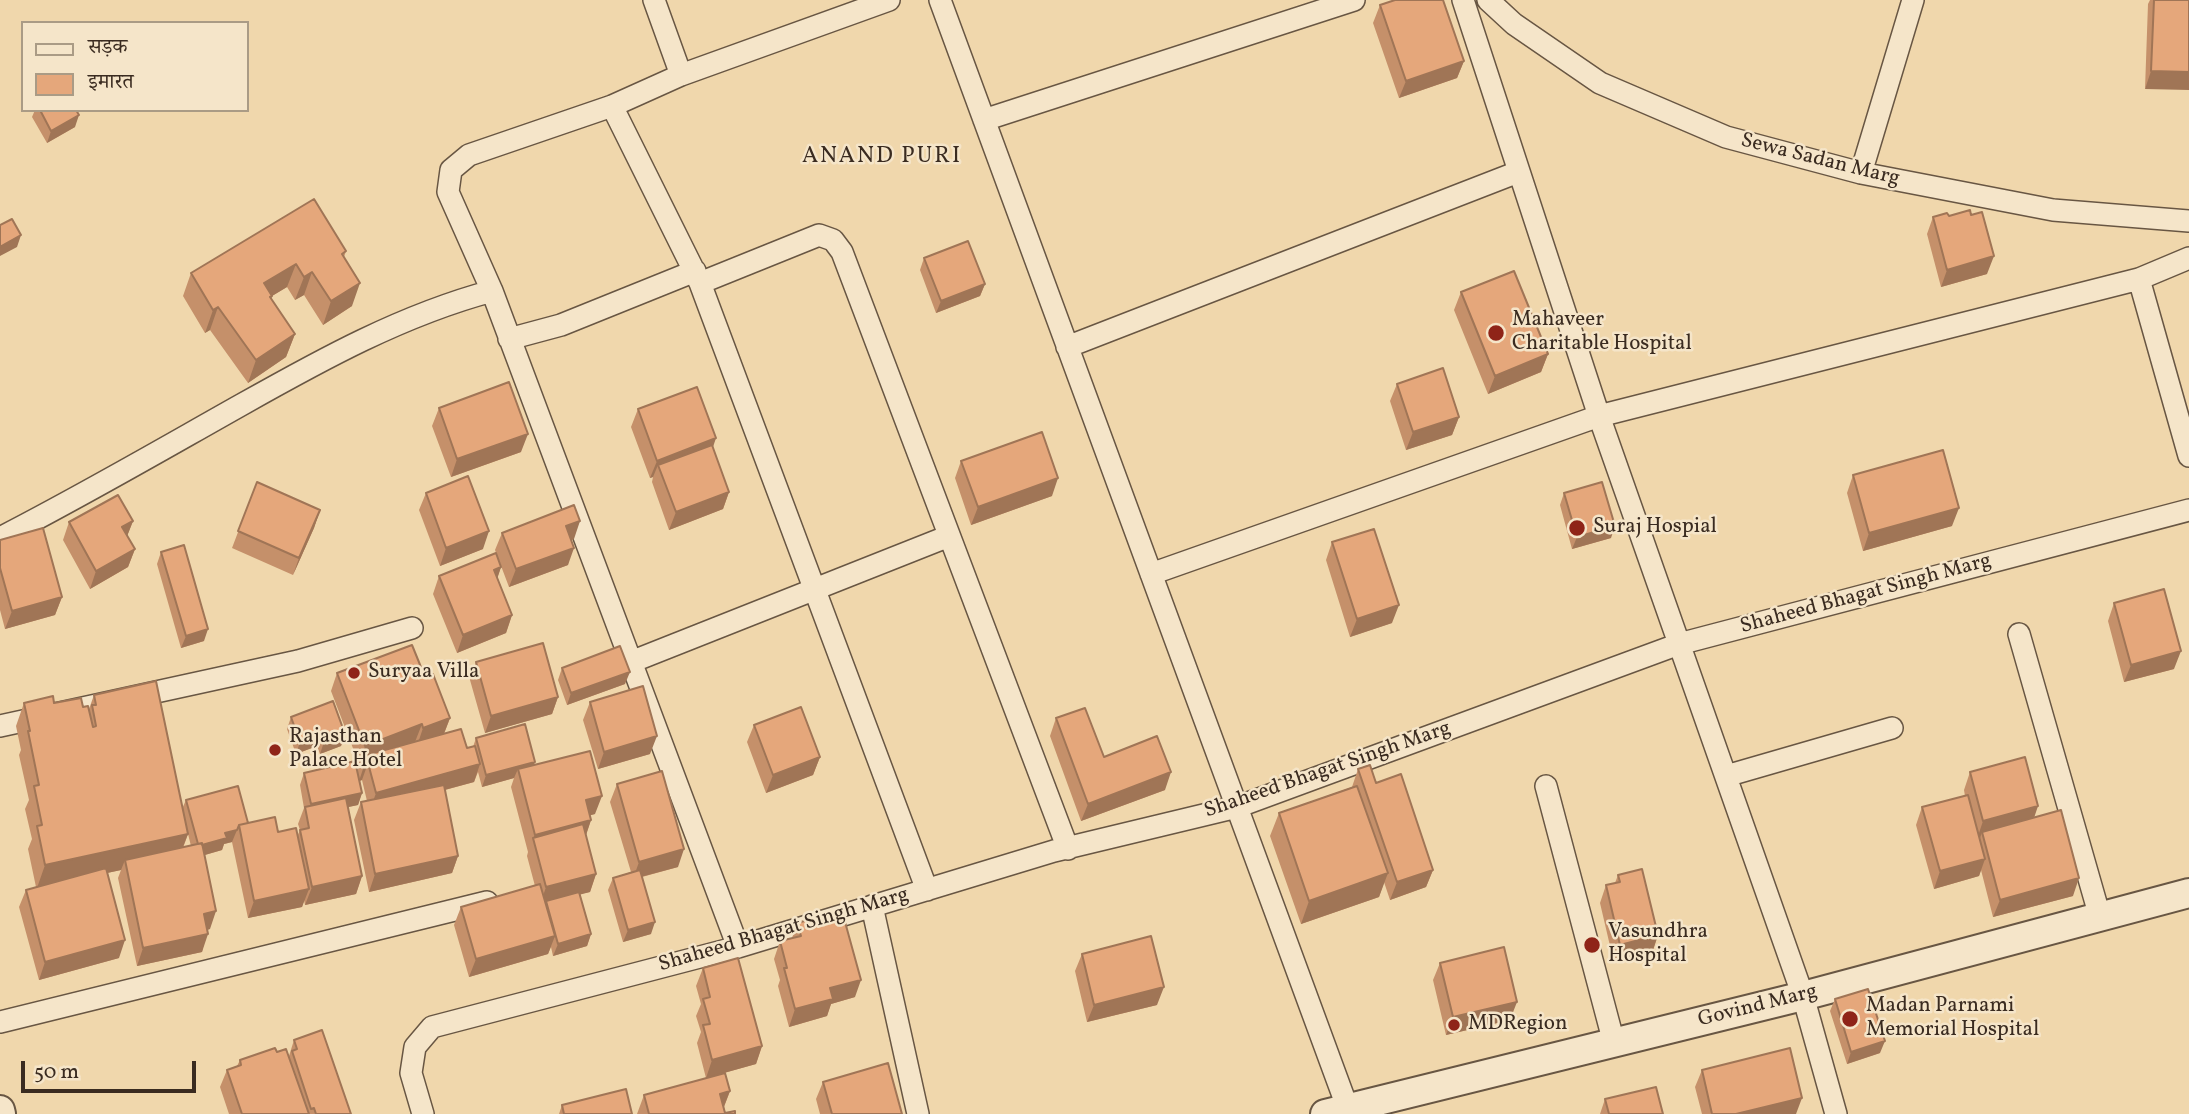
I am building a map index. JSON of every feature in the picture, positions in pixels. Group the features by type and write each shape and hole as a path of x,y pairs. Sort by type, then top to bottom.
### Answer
{"street":[{"path":"654,0 681,75"},
{"path":"738,947 492,291 448,192 451,170 469,155 611,106 681,75 889,0"},
{"path":"940,0 1237,807 1336,1112"},
{"path":"984,120 1354,0"},
{"path":"1463,0 1599,416 1803,996 1836,1114"},
{"name":"Sewa Sadan Marg","path":"1488,0 1514,24 1600,83 1726,137 1861,173 2053,210 2189,221"},
{"path":"1861,173 1913,0"},
{"path":"611,106 698,277 927,890"},
{"path":"1067,347 1518,172"},
{"path":"509,339 561,325 819,235 833,240 842,251 1068,849"},
{"path":"1151,574 1599,416 2139,279 2189,258"},
{"path":"2139,279 2189,456"},
{"path":"0,538 316,362 393,326 492,291"},
{"name":"Shaheed Bhagat Singh Marg","path":"423,1114 411,1073 415,1047 432,1027 738,947 1068,849 1237,807 1679,643 2189,510"},
{"path":"631,662 949,536"},
{"path":"0,726 298,662 412,628"},
{"path":"2019,634 2100,917"},
{"path":"1726,776 1892,728"},
{"path":"1546,786 1614,1043"},
{"name":"Govind Marg","path":"1336,1112 1803,996 2189,893"},
{"path":"0,1022 499,899"},
{"path":"872,906 918,1114"}],"building":[{"path":"1395,0 1443,0 1464,61 1406,81 1380,5"},
{"path":"2154,0 2189,0 2189,72 2151,71"},
{"path":"41,112 77,112 79,115 51,131"},
{"path":"314,199 346,251 342,254 360,283 331,301 312,272 304,277 296,264 264,283 272,296 270,297 295,334 256,360 218,307 213,310 191,273"},
{"path":"1970,210 1971,215 1982,212 1994,256 1947,270 1933,217"},
{"path":"12,219 21,235 0,247 0,225"},
{"path":"968,241 985,284 941,301 924,258"},
{"path":"1514,271 1548,354 1495,376 1461,292"},
{"path":"1443,368 1459,417 1413,432 1397,384"},
{"path":"509,382 528,434 457,459 439,408"},
{"path":"697,387 716,438 657,461 638,409"},
{"path":"1042,432 1058,478 978,507 961,461"},
{"path":"712,445 729,492 676,512 658,465"},
{"path":"1943,450 1959,508 1869,533 1853,475"},
{"path":"468,476 489,531 446,548 426,493"},
{"path":"257,482 320,510 299,558 238,531"},
{"path":"1602,482 1615,526 1577,537 1564,493"},
{"path":"118,495 133,521 122,527 135,549 96,571 69,522"},
{"path":"574,505 580,521 566,526 574,548 516,569 502,533"},
{"path":"43,528 62,597 12,611 0,568 0,540"},
{"path":"1374,529 1399,605 1357,619 1332,542"},
{"path":"184,545 208,629 186,636 161,552"},
{"path":"496,553 501,567 494,570 512,615 463,635 439,576"},
{"path":"2164,589 2181,651 2131,665 2114,603"},
{"path":"543,643 558,697 491,716 476,662"},
{"path":"412,645 425,677 433,674 450,718 423,728 422,724 365,746 337,673"},
{"path":"620,646 630,672 571,693 562,668"},
{"path":"156,681 188,834 45,865 37,826 42,825 34,786 39,785 24,703 53,696 54,703 81,698 83,707 88,706 93,727 96,726 92,705 96,705 94,695"},
{"path":"643,686 657,736 604,752 590,702"},
{"path":"333,701 345,734 324,742 321,734 300,742 291,717"},
{"path":"801,707 820,757 773,775 754,725"},
{"path":"1085,708 1104,757 1157,736 1171,772 1088,804 1056,718"},
{"path":"525,724 535,762 486,775 476,738"},
{"path":"461,729 467,748 475,746 480,764 376,793 368,763 365,763 363,756"},
{"path":"590,751 602,796 586,800 591,820 535,835 518,769"},
{"path":"2025,757 2038,806 1983,821 1970,772"},
{"path":"355,761 362,793 311,804 304,773"},
{"path":"1370,765 1376,783 1401,774 1433,870 1397,882 1358,769"},
{"path":"662,771 684,849 639,862 617,784"},
{"path":"444,785 458,856 375,874 361,802"},
{"path":"238,786 248,823 225,833 227,838 198,844 186,800"},
{"path":"1357,786 1388,873 1309,901 1279,813"},
{"path":"1968,795 1985,859 1940,871 1922,807"},
{"path":"346,798 362,876 312,887 300,830 309,828 305,807"},
{"path":"2061,810 2079,878 2000,900 1982,832"},
{"path":"275,817 278,832 296,828 309,889 254,901 239,825"},
{"path":"583,824 596,874 546,887 533,838"},
{"path":"202,843 216,911 204,914 208,934 143,948 125,860"},
{"path":"106,868 125,940 45,962 26,890"},
{"path":"1642,869 1658,935 1620,945 1606,885 1620,882 1618,875"},
{"path":"640,870 655,922 628,930 613,878"},
{"path":"540,884 555,936 476,959 461,907"},
{"path":"579,892 591,934 558,944 546,901"},
{"path":"842,911 861,980 830,988 833,999 795,1009 780,941 801,936 797,923"},
{"path":"1151,936 1164,987 1094,1005 1082,954"},
{"path":"1504,947 1517,1002 1453,1017 1440,963"},
{"path":"738,958 762,1046 712,1060 703,1025 710,1024 703,999 710,997 703,968"},
{"path":"1868,989 1885,1041 1851,1052 1835,999"},
{"path":"322,1030 351,1114 316,1114 314,1108 311,1109 292,1051 297,1049 294,1040"},
{"path":"275,1048 277,1052 286,1049 309,1114 242,1114 227,1070 241,1065 240,1060"},
{"path":"1790,1048 1802,1098 1736,1114 1712,1114 1702,1070"},
{"path":"888,1063 902,1114 832,1114 823,1082"},
{"path":"725,1073 730,1091 720,1094 725,1113 735,1111 735,1114 649,1114 644,1095"},
{"path":"1656,1087 1663,1114 1609,1114 1605,1099"},
{"path":"626,1089 632,1114 564,1114 562,1105"}],"place":[{"name":"Mahaveer Charitable Hospital","path":"1496,333"},
{"name":"Suraj Hospial","path":"1577,528"},
{"name":"Suryaa Villa","path":"354,673"},
{"name":"Rajasthan Palace Hotel","path":"275,750"},
{"name":"Vasundhra Hospital","path":"1592,945"},
{"name":"Madan Parnami Memorial Hospital","path":"1850,1019"},
{"name":"MDRegion","path":"1454,1025"}],"district":[{"name":"ANAND PURI","path":"882,158"}]}
